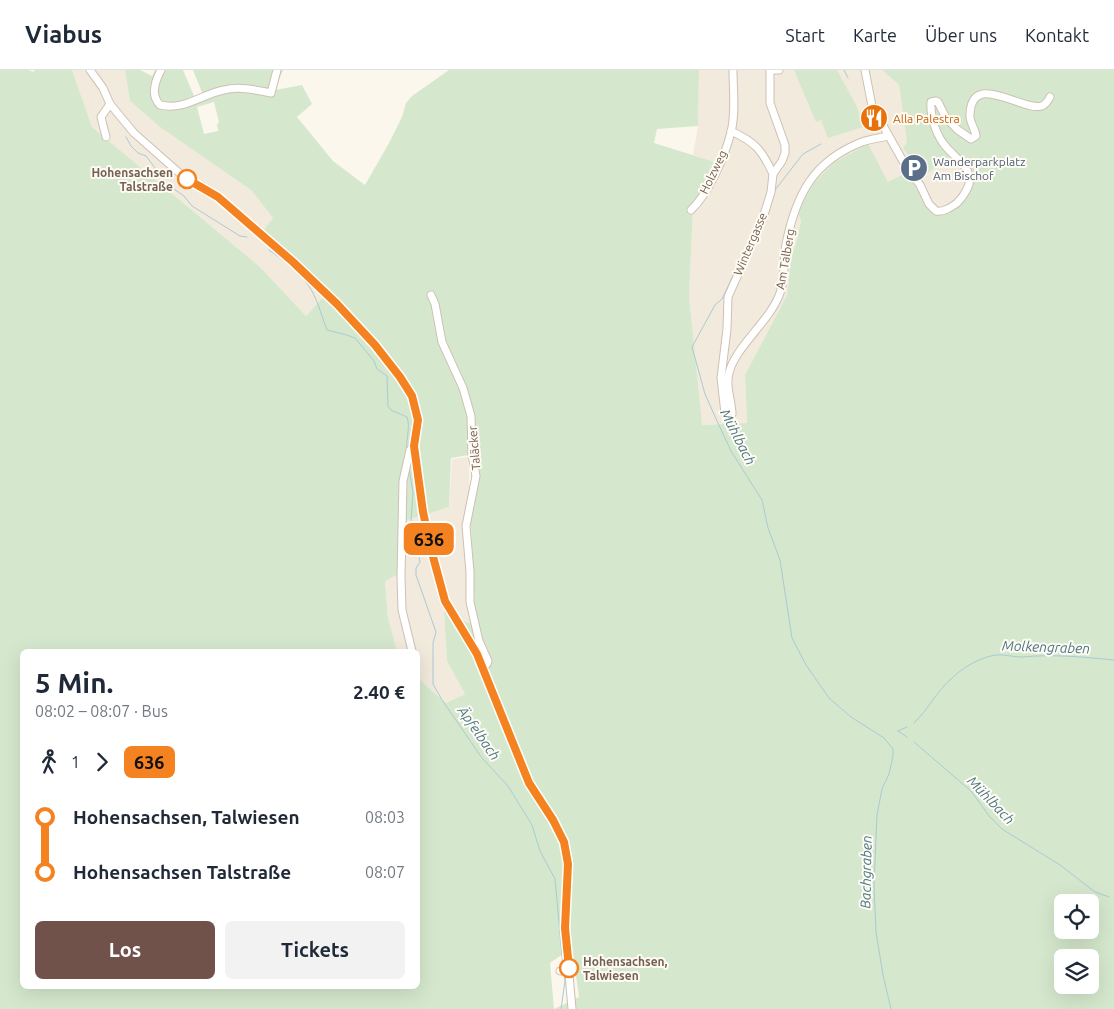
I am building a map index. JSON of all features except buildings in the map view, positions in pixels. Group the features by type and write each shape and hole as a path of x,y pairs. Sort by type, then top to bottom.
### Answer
{"street":[{"path":"90,70 110,104 134,133 185,178 218,197 293,262 337,304 375,345 412,396 418,420 414,446 423,512 445,601 477,654 529,783 553,820 564,842 568,864 565,928 572,1009"},
{"path":"161,70 155,84 156,98 160,105 171,107 193,102 213,93 229,89 271,93 277,70"},
{"name":"Holzweg","path":"691,210 708,187 731,131 733,70"},
{"path":"770,70 779,70"},
{"name":"Wintergasse","path":"731,418 726,418 721,378 727,329 728,297 763,218 774,174 785,153 785,145 770,103 770,70"},
{"path":"865,70 871,103 887,130 888,136 920,185 932,209 940,212 959,201 968,188 970,181 966,167 942,142 932,114 931,102 938,102 946,118 971,139 976,136 976,133 972,126 970,111 976,98 981,95 993,94 1037,106 1046,103 1050,97"},
{"path":"106,137 101,117 110,104"},
{"path":"731,131 755,144 766,158 774,174"},
{"name":"Am Talberg","path":"731,418 732,408 728,374 737,357 772,309 780,293 786,245 795,207 806,184 824,164 834,157 862,142 888,136"},
{"name":"Taläcker","path":"431,296 435,304 442,342 463,388 471,416 472,455 476,476 466,526 470,572 470,602 479,641 488,661 487,664 482,666"},
{"path":"412,649 402,610 401,576 403,481 410,450 414,446"},
{"path":"560,971 569,968"}],"shaded area":[{"path":"72,70 125,70 130,101 160,127 251,190 273,218 263,231 327,293 306,316 260,267 92,127"},
{"path":"699,70 882,70 899,85 907,142 924,176 952,155 962,165 973,184 963,198 942,210 889,182 833,163 810,187 798,213 801,221 792,253 787,295 745,375 747,423 701,425 689,296 693,208 718,163 693,155 698,126"},
{"path":"468,457 469,537 475,612 470,623 444,613 447,661 465,694 446,703 420,679 420,649 396,649 388,618 385,581 397,575 401,522 449,507 452,459"}],"green space":[{"path":"0,70 29,70 33,72 35,70 72,70 92,127 260,267 306,316 327,293 263,231 273,218 251,190 160,127 130,101 125,70 140,70 152,76 155,70 183,70 195,98 203,95 193,70 283,70 275,90 302,85 312,104 297,117 333,161 365,185 402,117 406,103 412,96 449,70 699,70 698,126 657,129 654,143 718,163 693,208 689,296 702,425 747,423 745,375 787,295 792,253 801,221 798,213 810,187 833,163 868,144 888,182 906,173 931,209 950,206 965,195 973,184 962,165 952,155 924,176 903,148 907,142 899,85 882,70 1114,70 1114,1009 554,1009 0,1009","holes":["214,102 219,122 217,124 218,131 204,134 197,107","563,954 573,954 579,997 554,1009 550,963"]},
{"path":"794,70 837,70 857,107 863,127 828,138 821,120 816,122"}],"waterway":[{"name":"Mühlbach","path":"844,70 848,78"},
{"name":"Äpfelbach","path":"126,137 138,153 146,156 168,185 184,196 192,206 240,236 247,237"},
{"name":"Mühlbach","path":"775,190 803,154 821,144"},
{"name":"Äpfelbach","path":"269,250 305,280 317,302 327,330 355,338 374,361 377,369 387,376 388,406 391,410 407,417 407,453"},
{"name":"Mühlbach","path":"740,261 722,299 715,305 692,347 705,394 717,421 731,451 762,500 768,528 780,560 792,638 806,665 829,698 851,717 884,738 893,749 889,774 882,789 877,815 874,886 876,932 891,1009"},
{"name":"Äpfelbach","path":"409,468 413,493 411,520 420,562 416,568 416,575 436,632 433,643 433,684 482,758 508,786 532,825 540,851 555,879 563,967"},
{"name":"Molkengraben","path":"914,723 955,675 971,664 989,656 1057,656 1114,660"},
{"name":"Molkengraben","path":"898,731 907,727"},
{"name":"Mühlbach","path":"898,731 907,737"},
{"name":"Mühlbach","path":"914,742 971,791 990,817 1002,829 1060,865 1095,892 1109,897"},
{"name":"Äpfelbach","path":"561,1009 565,981 564,974"}],"bus line":[{"name":"636","path":"187,179 218,197 293,262 337,304 375,345 412,396 418,420 414,446 423,512 445,601 477,654 529,783 553,820 564,842 568,864 565,928 569,968"}],"place":[{"name":"Alla Palestra","path":"874,118"},
{"name":"Wanderparkplatz Am Bischof","path":"914,168"},
{"name":"Hohensachsen Talstraße","path":"187,179"},
{"name":"Hohensachsen, Talwiesen","path":"569,968"}],"water label":[{"name":"Bachgraben","path":"866,872"}]}
